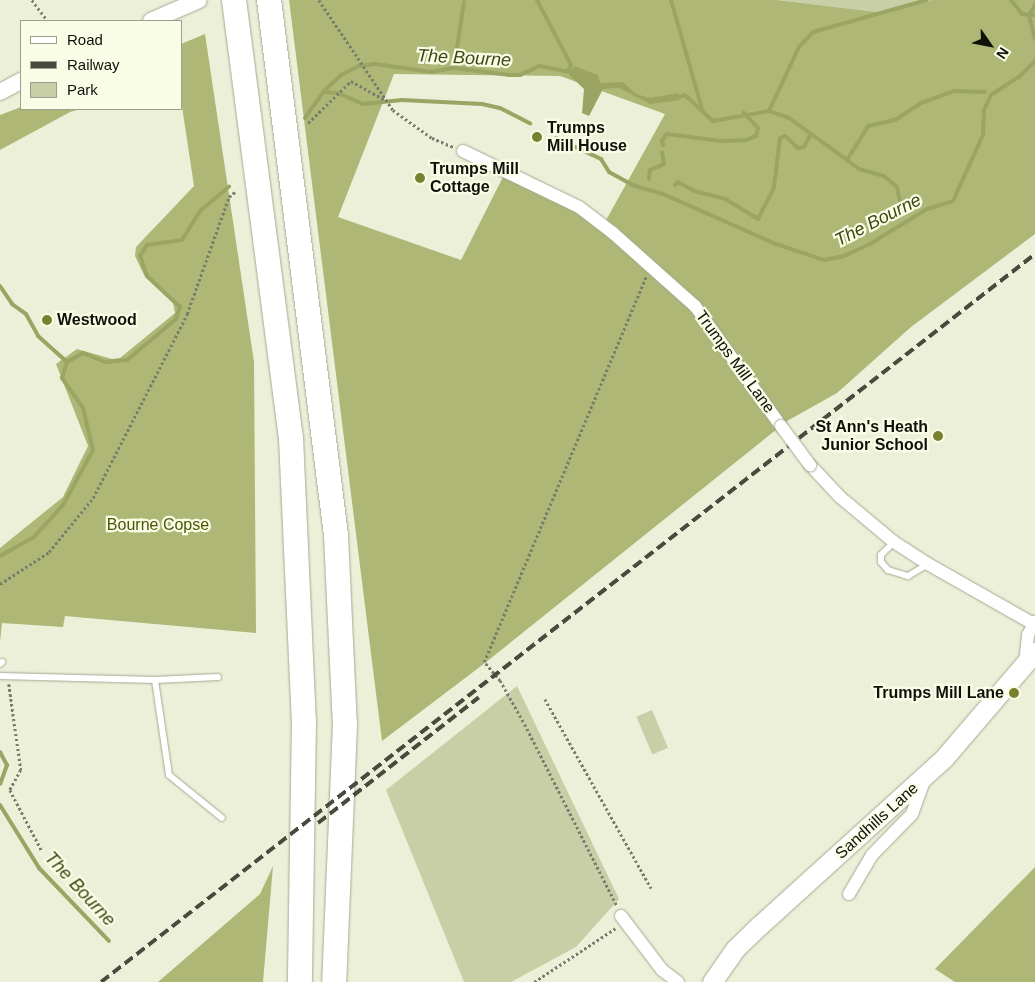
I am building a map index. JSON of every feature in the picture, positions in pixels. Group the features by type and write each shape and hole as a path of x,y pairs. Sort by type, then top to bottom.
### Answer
{"highway":[{"path":"234,0 291,438 304,720 300,982"},
{"path":"269,0 336,536 345,724 334,982"}],"main road":[{"name":"Sandhills Lane","path":"712,982 735,949 925,776 980,719 1030,658"}],"street":[{"path":"153,20 193,2"},
{"path":"0,92 20,82"},
{"name":"Trumps Mill Lane","path":"462,151 579,207 650,266 709,323 810,465 840,497 894,542 928,564 1034,622 1030,658"},
{"path":"849,894 872,855 912,814 925,776"},
{"path":"623,918 662,970 678,982"}],"lane":[{"path":"894,542 881,555 881,562 888,570 908,576 928,564"},
{"path":"0,676 155,680 218,677"},
{"path":"155,680 169,775 222,818"}],"path":[{"path":"32,0 47,20"},
{"path":"319,0 366,72 394,110 432,138 462,151"},
{"path":"308,123 337,98 351,81 386,100"},
{"path":"0,584 49,552 93,498 187,314 229,197 236,190"},
{"path":"534,982 623,918 545,763 500,681 484,662 650,266"},
{"path":"8,676 21,770 10,790 42,851"},
{"path":"545,699 651,888"}],"green space":[{"path":"289,0 777,0 877,12 932,0 1035,0 1035,234 911,327 837,393 787,421 485,663 382,741","holes":["394,74 560,76 665,114 605,222 503,177 461,260 338,217"]},
{"path":"777,0 932,0 877,12"},
{"name":"Bourne Copse","path":"205,34 254,362 256,633 65,616 63,627 2,623 0,642 0,548 63,497 88,446 56,364 77,349 112,359 120,358 175,313 173,303 144,275 135,256 136,247 194,186 182,107 182,44"},
{"path":"20,107 20,110 77,110 70,112 0,150 0,115"},
{"path":"517,686 619,899 576,947 511,982 464,982 386,790"},
{"path":"652,710 668,748 652,754 636,717"},
{"path":"273,866 263,982 158,982 260,894"},
{"path":"1035,867 1035,982 955,982 935,969"}],"shaded area":[{"path":"574,66 598,75 600,83 623,82 636,94 650,98 678,93 680,100 650,104 619,88 603,89 589,116 582,113 584,89 569,75"}],"waterway":[{"path":"537,0 571,65 568,71"},
{"path":"671,0 702,109"},
{"name":"The Bourne","path":"676,98 685,95 713,121 769,111 799,47 813,32 927,0"},
{"name":"The Bourne","path":"1011,0 1022,14 1029,15 1035,5"},
{"path":"454,68 464,2"},
{"name":"The Bourne","path":"1035,15 1029,15 1035,39"},
{"name":"The Bourne","path":"556,138 601,159 609,172 632,185 663,194 776,244 824,260 844,256 870,244 927,209 953,201 983,135 984,110 991,95 1019,77 1035,61"},
{"name":"The Bourne","path":"305,118 323,92 341,75 359,66 375,64 431,72 454,68 510,75 520,75 539,66 576,73"},
{"path":"769,111 789,118 847,160 868,126 895,120 921,103 954,91 985,92"},
{"name":"The Bourne","path":"323,92 338,93 363,104 402,100 482,104 500,108 530,123"},
{"path":"663,145 662,140 667,134 721,141 746,140 756,136 758,128 744,113"},
{"path":"675,185 678,182 694,191 725,199 758,219 774,187 780,138 785,136 798,148 804,147 810,135"},
{"path":"649,179 650,170 664,164 662,152"},
{"path":"847,160 859,169 884,176 897,187 902,210"},
{"path":"67,362 83,353 105,362 127,360 176,319 180,307 147,276 140,256 147,245 182,240 200,211 229,187"},
{"path":"0,286 12,304 26,314 38,336 67,362"},
{"name":"The Bourne","path":"0,556 34,537 63,505 93,450 83,408 62,378 67,362"},
{"name":"The Bourne","path":"0,752 7,765 0,784"},
{"name":"The Bourne","path":"0,805 39,868 109,941"}],"railway":[{"path":"101,982 1035,254"},
{"path":"318,823 479,697"}],"place":[{"name":"Trumps Mill House","path":"537,137"},
{"name":"Trumps Mill Cottage","path":"420,178"},
{"name":"Westwood","path":"47,320"},
{"name":"St Ann's Heath Junior School","path":"938,436"},
{"name":"Trumps Mill Lane","path":"1014,693"}]}
